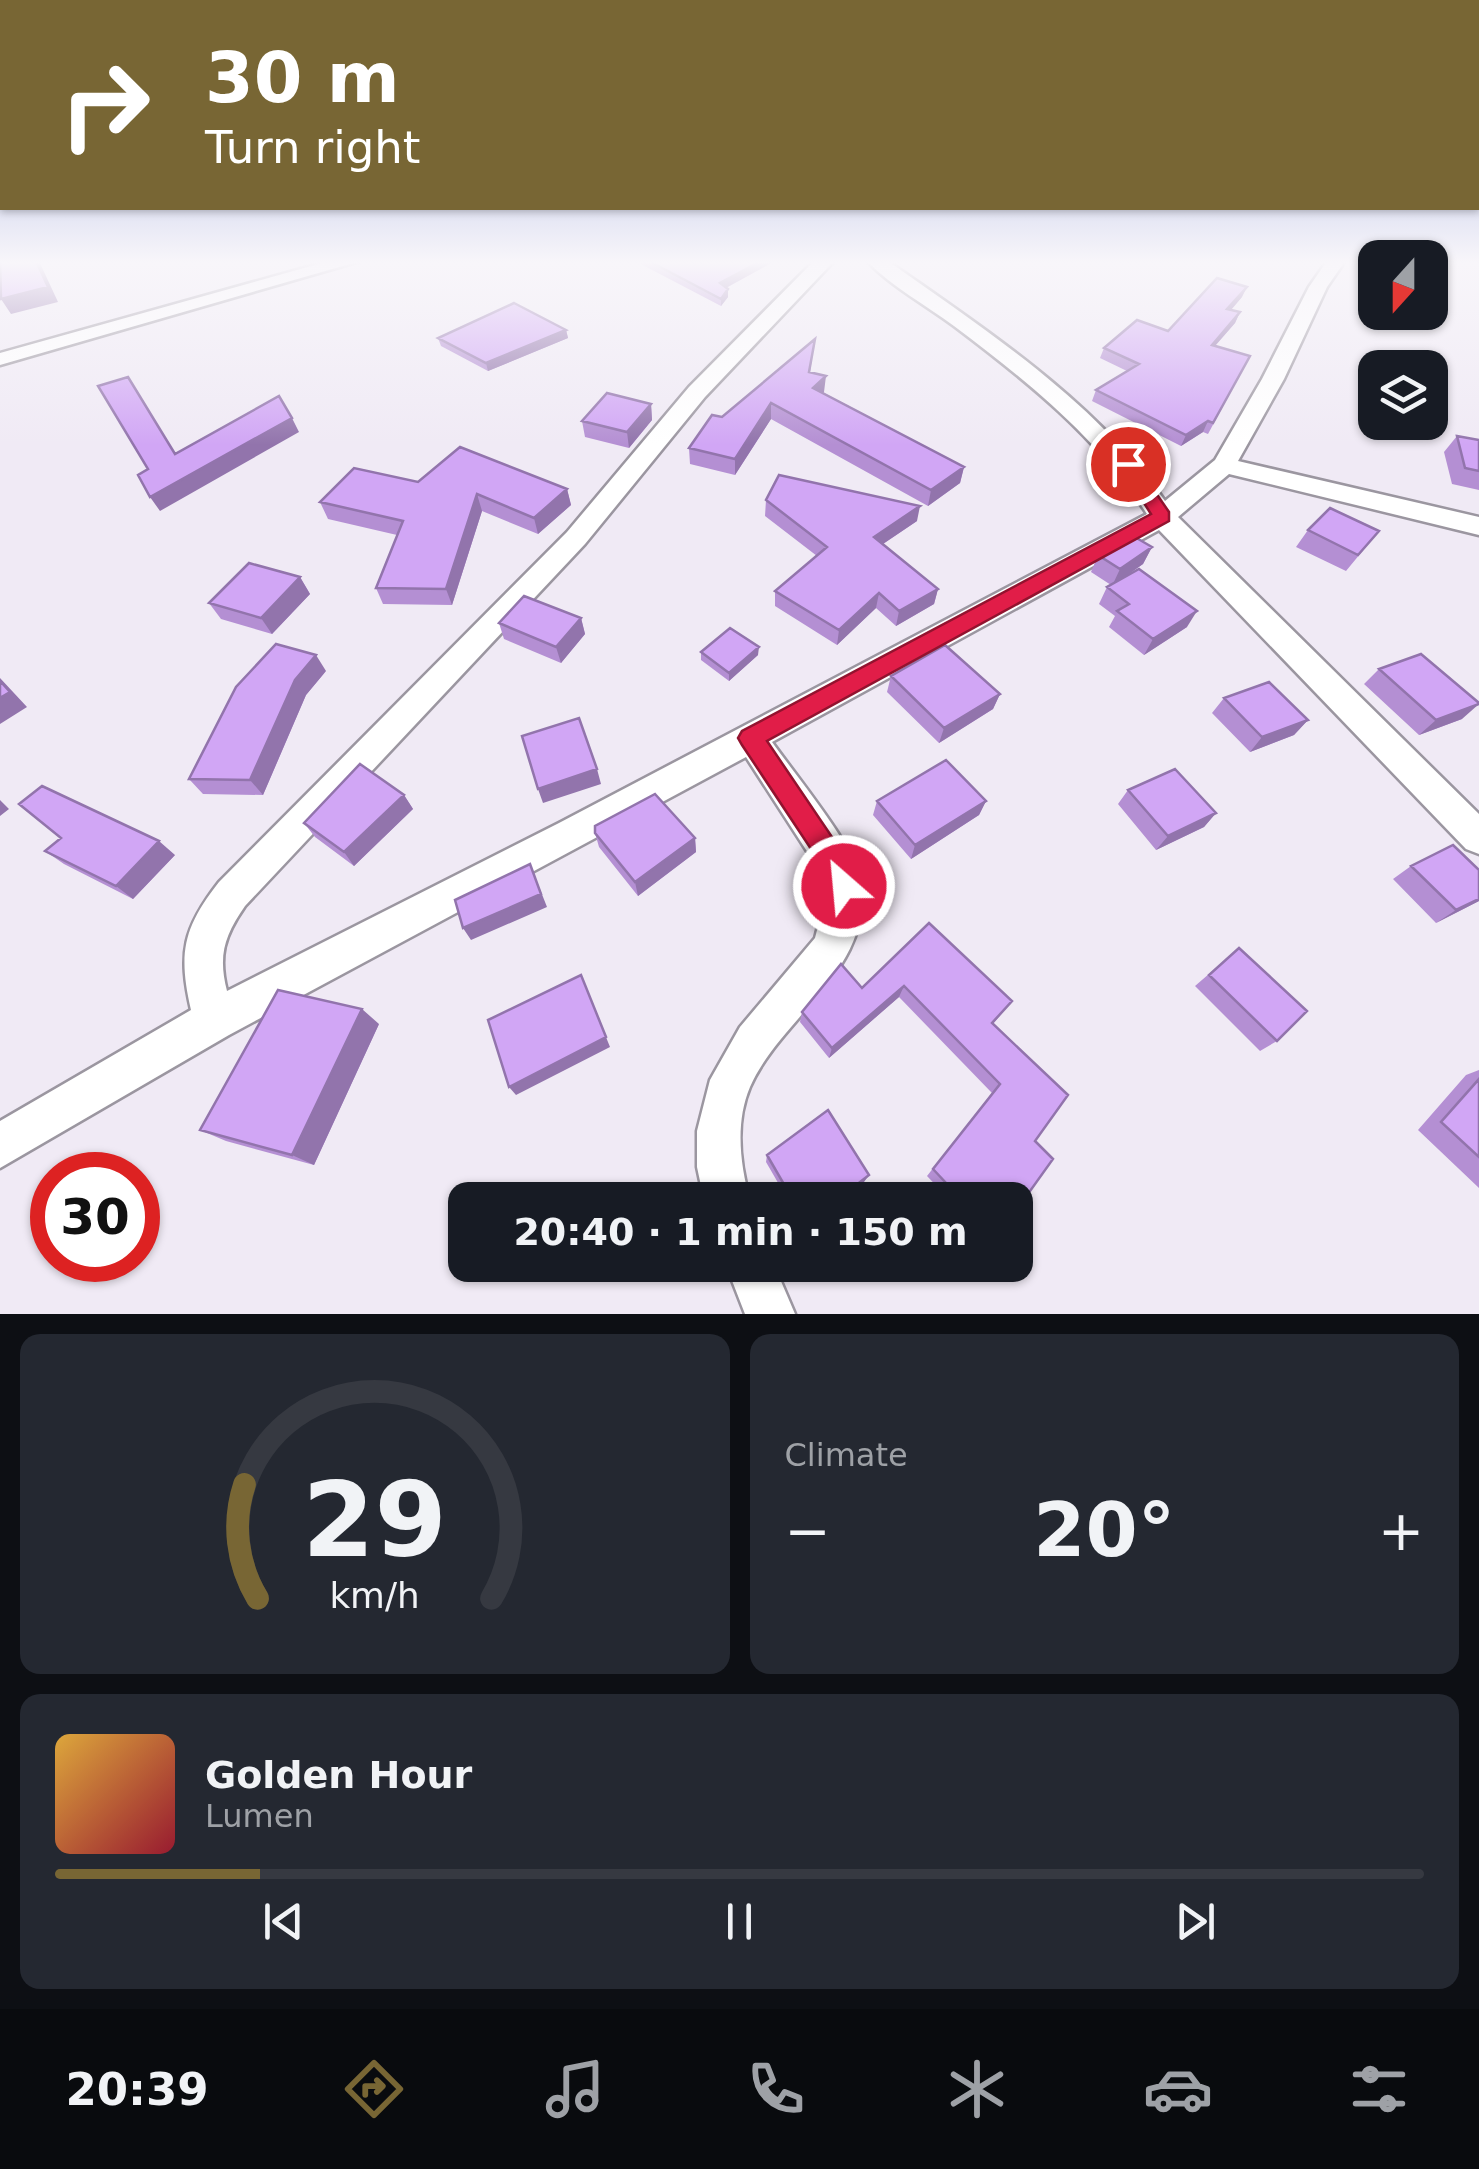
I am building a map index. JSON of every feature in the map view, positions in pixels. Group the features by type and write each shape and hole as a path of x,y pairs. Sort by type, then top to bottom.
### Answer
{"street":[{"path":"0,359 133,322"},
{"path":"214,1020 201,966 201,947 209,924 232,894 576,538 697,392 766,322"},
{"path":"960,322 1114,448 1142,481 1162,516 1479,838"},
{"path":"0,1146 214,1020 751,738 1162,516 1224,465 1299,322"},
{"path":"1224,465 1479,526"},
{"path":"724,1182 718,1143 724,1102 738,1066 828,955 844,910 840,868 751,738"},
{"path":"757,1282 770,1314"}],"building":[{"path":"472,322 551,322 566,330 486,363 438,338"},
{"path":"1134,322 1168,331 1176,322 1231,322 1212,345 1250,356 1213,423 1208,421 1186,435 1096,390 1139,364 1104,348"},
{"path":"815,339 809,372 826,376 813,388 964,467 931,490 771,403 735,459 689,448 712,415 722,417"},
{"path":"128,377 175,454 279,396 292,418 150,497 138,475 148,469 98,386"},
{"path":"607,393 651,404 627,432 582,421"},
{"path":"1457,436 1479,440 1479,471 1465,468"},
{"path":"460,447 567,489 534,518 477,494 446,589 376,588 403,521 320,502 354,468 418,482"},
{"path":"779,475 920,506 874,537 938,589 899,611 879,593 839,630 775,591 827,547 766,500"},
{"path":"1330,508 1379,531 1358,555 1308,530"},
{"path":"1133,536 1152,547 1120,569 1098,555"},
{"path":"249,563 300,577 261,618 209,603"},
{"path":"1139,569 1197,611 1153,639 1117,611 1129,604 1107,587"},
{"path":"524,596 581,618 556,647 499,623"},
{"path":"730,628 759,647 729,673 701,652"},
{"path":"276,644 316,655 295,680 250,780 189,779 236,687"},
{"path":"945,645 1000,694 944,728 891,676"},
{"path":"1421,654 1479,704 1436,720 1379,669"},
{"path":"0,681 10,692 0,698"},
{"path":"1269,682 1308,720 1262,737 1224,698"},
{"path":"579,718 597,769 538,789 522,736"},
{"path":"946,760 986,801 915,845 877,801"},
{"path":"360,764 404,795 344,852 304,823"},
{"path":"1175,769 1216,813 1168,836 1128,790"},
{"path":"42,786 159,841 116,886 45,851 61,838 19,804"},
{"path":"655,794 695,838 635,882 595,833 595,826"},
{"path":"1453,845 1479,870 1479,899 1456,910 1411,866"},
{"path":"530,864 541,894 463,928 455,900"},
{"path":"929,923 1012,1001 992,1023 1068,1095 1035,1141 1053,1159 1033,1187 1033,1182 945,1182 933,1169 1000,1084 904,986 832,1048 802,1012 841,964 862,988"},
{"path":"1239,948 1307,1011 1277,1041 1209,975"},
{"path":"581,975 606,1037 509,1087 488,1020"},
{"path":"278,990 362,1009 292,1155 200,1130"},
{"path":"1479,1079 1479,1157 1441,1122"},
{"path":"828,1110 869,1175 860,1182 783,1182 767,1155"}],"route":[{"path":"844,886 840,868 751,738 1162,516 1128,464"}]}
